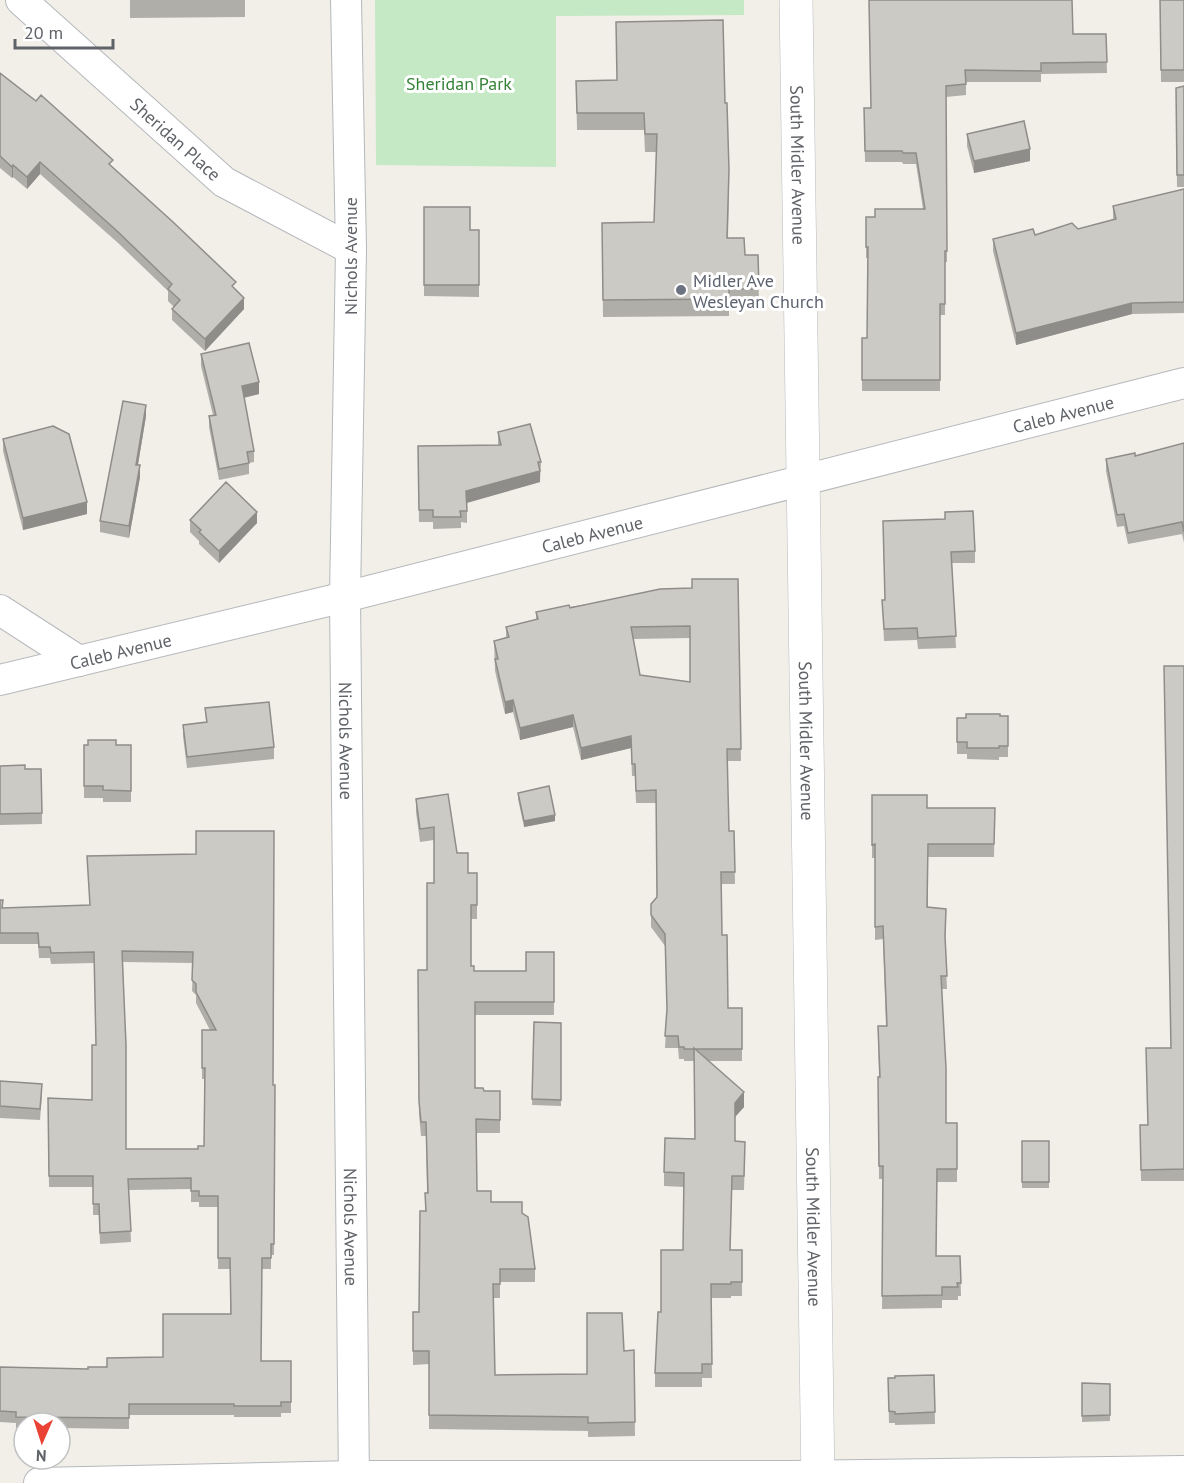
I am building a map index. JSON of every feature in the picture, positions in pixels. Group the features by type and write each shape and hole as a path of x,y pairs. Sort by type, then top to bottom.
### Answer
{"main road":[{"name":"South Midler Avenue","path":"796,0 818,1479"}],"street":[{"name":"Sheridan Place","path":"21,0 224,182 351,249"},
{"name":"Nichols Avenue","path":"346,0 351,249 345,597 354,1480"},
{"name":"Caleb Avenue","path":"0,680 345,597 1184,383"},
{"path":"0,610 79,661"},
{"path":"39,1483 818,1479 1184,1472"}],"green space":[{"name":"Sheridan Park","path":"375,0 744,0 744,15 556,16 556,167 376,165"}],"building":[{"path":"869,0 1072,0 1073,34 1106,34 1107,62 1041,63 1041,71 965,70 966,84 946,86 947,251 945,251 945,304 940,304 940,380 862,380 862,338 867,338 866,217 875,217 875,209 925,209 916,153 865,151 864,108 871,108"},
{"path":"1160,0 1184,0 1184,70 1161,70"},
{"path":"723,20 729,170 727,238 744,238 745,255 758,255 759,289 729,289 729,299 603,300 602,223 654,222 657,134 645,134 644,113 577,113 576,81 617,80 616,22"},
{"path":"0,73 36,101 41,95 113,160 109,164 236,282 232,286 244,298 205,339 172,309 180,300 168,289 172,284 40,162 27,177 0,156"},
{"path":"1184,86 1184,175 1177,175 1176,88"},
{"path":"1024,121 1030,149 974,161 967,134"},
{"path":"1184,189 1184,302 1132,303 1016,333 993,239 1033,229 1035,235 1072,223 1078,229 1116,219 1113,206"},
{"path":"424,207 470,207 470,230 479,230 479,285 424,285"},
{"path":"249,343 259,382 242,386 254,451 247,452 249,463 219,469 209,416 216,415 201,354"},
{"path":"123,401 146,405 136,465 140,465 129,526 100,521"},
{"path":"530,424 541,462 538,462 540,471 466,491 467,511 460,511 461,517 433,517 433,510 419,510 418,446 501,445 498,432"},
{"path":"53,426 69,434 87,502 23,518 3,439"},
{"path":"1184,443 1184,532 1182,522 1128,533 1124,514 1117,515 1106,459 1135,453 1135,456"},
{"path":"226,482 257,512 219,551 190,520"},
{"path":"973,511 975,551 951,552 956,636 918,638 917,628 884,629 883,521 945,519 945,512"},
{"path":"692,579 738,579 741,749 727,749 729,831 734,831 735,872 721,872 722,935 727,935 728,1008 742,1008 742,1049 684,1049 684,1047 679,1047 678,1036 665,1036 667,1009 665,934 651,915 651,904 657,897 656,790 636,791 631,736 581,748 573,715 520,728 513,700 505,702 495,659 498,659 494,641 509,637 506,627 538,619 536,612 569,605 570,608 660,589 692,588","holes":["690,626 690,682 640,675 631,627"]},
{"path":"1164,666 1184,666 1184,1169 1141,1170 1140,1125 1148,1125 1146,1048 1171,1048"},
{"path":"269,702 274,747 187,757 183,725 207,722 205,708"},
{"path":"966,714 1008,716 1008,746 967,748 967,742 957,742 957,718 966,718"},
{"path":"88,740 116,740 116,745 131,745 131,791 103,790 103,786 84,786 84,745 88,745"},
{"path":"25,765 25,769 41,769 42,813 0,814 0,766"},
{"path":"549,786 555,815 524,821 518,793"},
{"path":"448,794 457,853 468,853 468,873 477,873 477,905 471,905 471,966 474,966 474,971 526,971 526,952 554,952 554,1002 475,1002 475,1088 483,1088 484,1091 500,1091 500,1120 476,1119 477,1191 491,1191 491,1202 522,1202 522,1213 528,1217 535,1269 500,1269 500,1284 493,1284 495,1375 587,1374 587,1313 622,1313 624,1351 634,1350 635,1422 588,1423 588,1417 429,1415 429,1351 413,1351 413,1312 419,1312 420,1211 426,1211 425,1193 428,1193 426,1122 421,1122 419,1101 418,970 427,970 427,883 434,883 434,827 420,829 416,799"},
{"path":"872,795 927,795 927,808 995,808 994,844 928,844 927,907 946,909 947,976 941,976 946,1068 946,1123 957,1123 957,1169 937,1169 936,1256 960,1256 961,1283 957,1283 958,1287 942,1287 942,1295 882,1296 883,1166 879,1166 878,1026 887,1026 883,926 875,927 875,844 872,845"},
{"path":"196,831 274,831 274,1244 271,1244 271,1258 262,1258 261,1361 291,1361 291,1402 281,1402 281,1406 129,1404 129,1418 72,1417 72,1411 0,1411 0,1367 88,1369 88,1367 107,1367 107,1358 163,1357 163,1314 231,1314 230,1258 218,1258 218,1196 199,1196 199,1191 191,1191 191,1178 128,1179 131,1231 100,1233 99,1204 93,1204 93,1176 49,1176 48,1098 92,1100 92,1045 96,1045 94,952 51,953 50,947 39,947 38,933 0,933 0,900 3,900 2,908 90,905 87,856 196,854","holes":["122,951 193,952 192,980 196,984 196,992 216,1030 202,1030 202,1068 205,1068 204,1146 198,1146 198,1149 126,1149 126,1045"]},
{"path":"534,1022 561,1023 561,1100 532,1099"},
{"path":"694,1048 744,1092 735,1103 735,1141 745,1142 744,1176 732,1176 730,1250 742,1250 742,1282 711,1284 712,1364 702,1364 702,1373 655,1373 658,1312 661,1312 661,1250 683,1250 684,1173 664,1172 665,1138 695,1139"},
{"path":"0,1081 42,1084 40,1109 0,1106"},
{"path":"1022,1141 1049,1141 1049,1182 1022,1182"},
{"path":"934,1375 935,1412 895,1414 889,1411 888,1378"},
{"path":"1082,1383 1110,1384 1110,1415 1082,1416"}],"place":[{"name":"Midler Ave Wesleyan Church","path":"681,290"}]}
